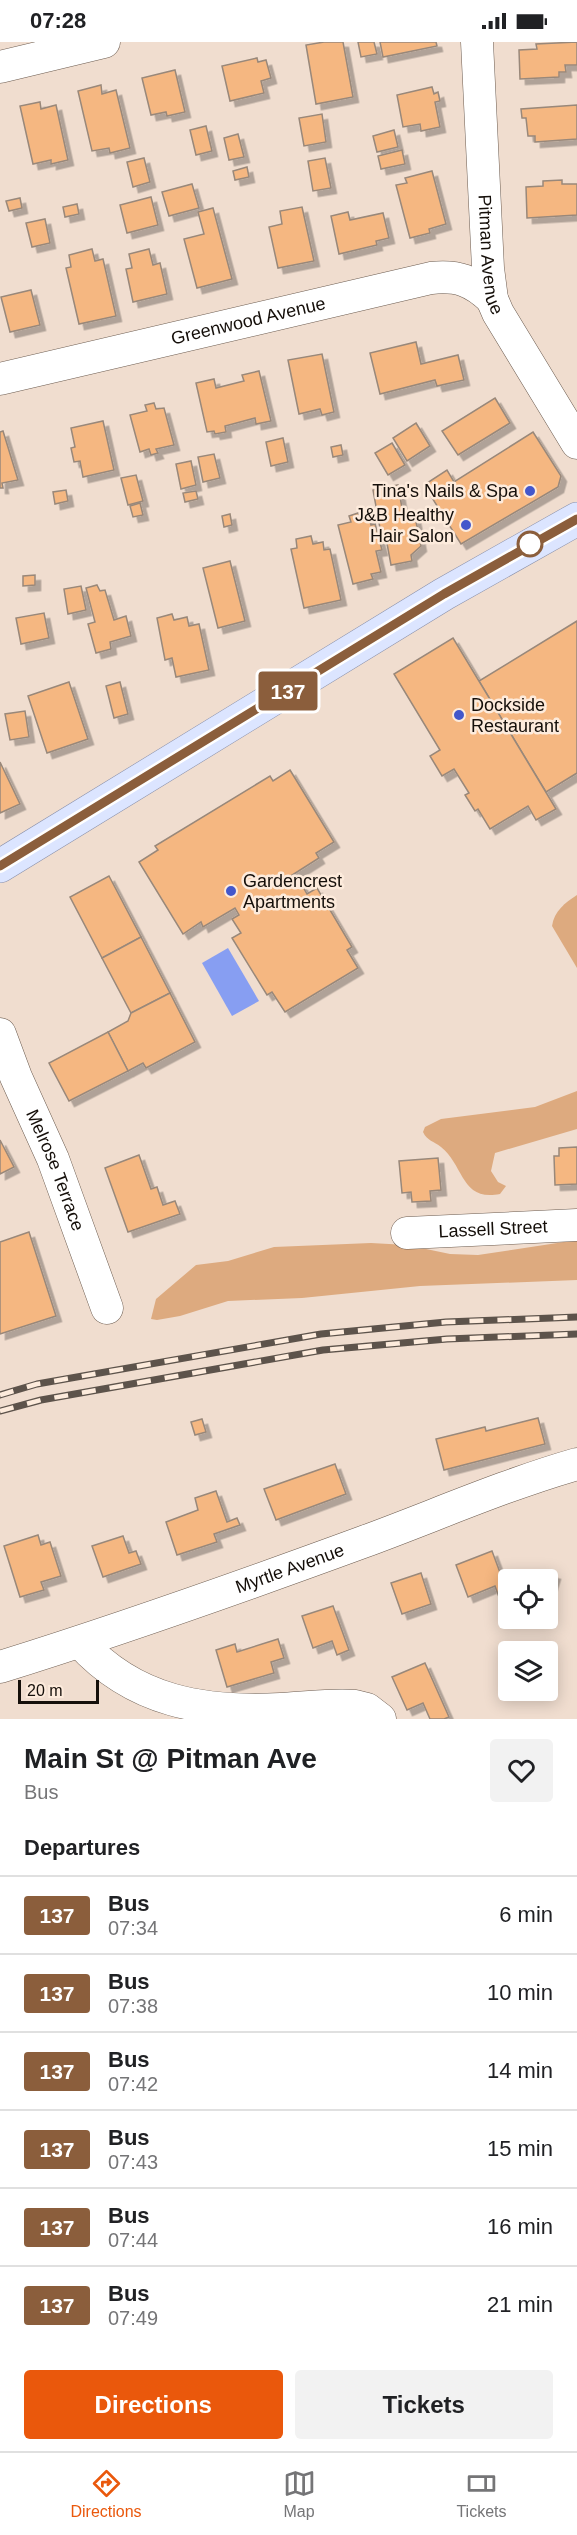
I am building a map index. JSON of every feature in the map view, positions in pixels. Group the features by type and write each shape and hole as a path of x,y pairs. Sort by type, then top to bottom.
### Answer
{"main road":[{"path":"0,866 454,588 577,519"}],"street":[{"path":"0,67 104,42"},
{"name":"Pitman Avenue","path":"477,42 488,268 492,299 518,348 577,443"},
{"name":"Greenwood Avenue","path":"0,380 431,279 453,277 468,280 492,299"},
{"name":"Melrose Terrace","path":"0,1034 16,1077 53,1160 106,1308"},
{"name":"Lassell Street","path":"407,1233 577,1225"},
{"name":"Myrtle Avenue","path":"0,1667 80,1642 364,1542 526,1480 577,1464"},
{"path":"80,1642 113,1674 171,1699 190,1704 236,1710 355,1706 368,1709 380,1719"}],"shaded area":[{"path":"577,895 577,968 552,926 564,904"},
{"path":"577,1091 577,1129 495,1153 491,1171 498,1182 506,1186 500,1194 478,1193 470,1187 449,1155 423,1132 425,1127 441,1119 535,1107"},
{"path":"577,1240 577,1280 420,1286 302,1298 228,1301 180,1316 151,1319 156,1299 196,1265 228,1261 274,1247 371,1243 407,1245 450,1254 478,1255"}],"water":[{"path":"228,948 259,1001 232,1016 202,963"}],"building":[{"path":"343,42 353,97 316,104 306,45"},
{"path":"358,42 374,42 377,54 361,57"},
{"path":"380,42 436,42 437,46 383,57"},
{"path":"577,42 577,65 565,65 566,72 559,72 559,77 520,79 519,50 537,49 536,44"},
{"path":"257,58 258,62 266,60 271,78 261,81 264,93 230,101 222,66"},
{"path":"175,70 185,112 167,116 166,112 151,115 142,78"},
{"path":"101,85 102,94 116,90 130,148 110,153 109,148 92,151 78,91"},
{"path":"432,87 434,94 438,92 440,101 435,102 440,127 421,131 420,124 403,127 397,95"},
{"path":"40,102 41,109 56,105 68,160 51,164 51,160 33,164 20,106"},
{"path":"577,105 577,139 535,142 535,136 528,136 526,118 522,118 521,109"},
{"path":"322,114 326,142 304,146 299,118"},
{"path":"206,126 212,151 196,155 190,130"},
{"path":"394,130 398,147 377,152 373,136"},
{"path":"238,134 244,157 229,160 224,138"},
{"path":"402,150 405,164 381,169 378,156"},
{"path":"144,158 150,182 133,187 127,162"},
{"path":"325,158 331,188 313,191 308,161"},
{"path":"247,167 249,177 235,180 233,171"},
{"path":"432,171 446,224 429,229 430,233 410,238 396,185 407,183 405,178"},
{"path":"562,180 562,184 577,184 577,215 527,218 526,187 543,186 543,181"},
{"path":"192,184 199,208 169,216 162,192"},
{"path":"151,197 158,225 127,233 120,205"},
{"path":"20,198 22,208 9,211 6,201"},
{"path":"77,204 79,214 65,217 63,207"},
{"path":"302,207 314,261 278,268 269,227 282,224 280,211"},
{"path":"213,208 232,279 197,288 184,239 204,234 198,212"},
{"path":"348,212 350,220 383,213 389,238 376,241 377,245 339,254 331,216"},
{"path":"45,219 50,243 32,247 26,223"},
{"path":"92,249 95,261 103,259 116,316 79,324 66,268 71,267 69,255"},
{"path":"149,249 153,265 160,263 167,294 133,302 126,269 132,268 129,254"},
{"path":"31,290 40,325 10,332 1,297"},
{"path":"416,342 421,364 458,355 464,380 437,386 435,380 380,394 370,353"},
{"path":"322,354 334,412 322,415 320,409 299,414 288,360"},
{"path":"259,371 271,421 256,424 255,418 225,426 226,432 215,434 214,431 207,432 196,383 214,379 216,388 244,381 242,375"},
{"path":"495,398 510,423 458,455 442,431"},
{"path":"154,403 156,409 164,408 174,445 156,449 158,453 151,455 149,449 140,452 130,415 147,411 145,405"},
{"path":"103,421 114,470 83,477 80,461 74,462 71,448 75,447 71,428"},
{"path":"416,423 430,446 407,461 393,438"},
{"path":"3,431 18,480 2,483 3,488 0,488 0,432"},
{"path":"533,432 561,476 558,487 461,544 424,485 447,470 454,482"},
{"path":"283,438 288,462 271,466 266,442"},
{"path":"392,443 405,465 388,475 375,453"},
{"path":"341,445 343,455 333,457 331,447"},
{"path":"214,454 220,478 203,482 198,457"},
{"path":"191,461 196,485 181,489 176,464"},
{"path":"136,475 143,501 128,505 121,478"},
{"path":"398,485 403,514 414,512 421,546 411,555 412,561 391,565 386,538 382,539 373,490"},
{"path":"66,490 68,501 55,504 53,492"},
{"path":"196,491 198,499 185,502 183,493"},
{"path":"140,503 143,515 133,517 130,506"},
{"path":"358,513 360,519 369,517 371,525 375,524 382,550 376,551 381,572 371,574 373,579 353,584 338,525 351,522 349,516"},
{"path":"230,514 232,525 224,527 222,516"},
{"path":"311,536 313,544 323,542 324,550 330,549 341,600 304,608 291,549 297,548 296,539"},
{"path":"230,561 245,621 218,628 203,568"},
{"path":"35,575 35,585 23,586 23,576"},
{"path":"97,585 100,591 105,590 114,620 126,616 131,636 110,642 111,649 96,653 88,624 95,622 86,588"},
{"path":"81,586 86,610 68,614 64,589"},
{"path":"44,613 49,638 21,644 16,618"},
{"path":"172,614 174,620 187,617 189,626 199,624 209,670 176,677 172,658 165,660 157,618"},
{"path":"577,621 577,773 546,792 479,681"},
{"name":"Dockside Restaurant","path":"453,638 556,809 536,820 528,806 490,829 478,809 475,811 465,795 469,793 454,769 442,776 430,756 440,750 394,674"},
{"path":"69,682 88,739 47,753 28,696"},
{"path":"120,682 128,714 114,718 106,686"},
{"path":"25,711 29,737 10,740 5,714"},
{"path":"0,762 20,804 0,813"},
{"name":"Gardencrest Apartments","path":"290,770 334,842 316,853 319,858 289,877 293,884 299,880 307,894 317,888 352,947 347,950 358,968 285,1012 272,992 267,995 232,938 241,933 232,919 239,915 235,908 203,927 201,922 183,934 139,862 158,850 155,846 270,776 273,781"},
{"path":"109,876 141,937 102,958 70,897"},
{"path":"141,937 170,993 131,1013 102,958"},
{"path":"170,993 195,1042 146,1068 143,1063 128,1071 108,1032 128,1021 131,1013"},
{"path":"108,1032 128,1071 69,1101 49,1063"},
{"path":"0,1140 14,1167 0,1174"},
{"path":"577,1147 577,1184 555,1185 554,1156 559,1156 559,1148"},
{"path":"139,1155 151,1189 157,1187 163,1205 175,1201 180,1214 128,1232 105,1168"},
{"path":"438,1158 441,1190 430,1191 431,1201 412,1202 411,1192 402,1193 399,1161"},
{"path":"29,1232 56,1316 0,1334 0,1242"},
{"path":"538,1418 545,1444 444,1470 436,1439 485,1427 486,1431"},
{"path":"202,1419 206,1432 195,1435 191,1422"},
{"path":"335,1464 346,1494 276,1520 264,1489"},
{"path":"216,1491 227,1522 237,1518 240,1525 214,1534 217,1542 177,1555 166,1522 198,1510 195,1498"},
{"path":"38,1535 41,1545 50,1542 61,1576 41,1582 44,1590 20,1597 4,1546"},
{"path":"123,1536 129,1553 136,1551 141,1564 103,1577 92,1546"},
{"path":"492,1551 499,1569 498,1594 495,1586 468,1597 456,1565"},
{"path":"421,1573 431,1604 402,1614 391,1583"},
{"path":"333,1606 349,1650 337,1655 332,1641 313,1648 302,1616"},
{"path":"278,1639 284,1658 271,1662 274,1673 227,1687 216,1650 235,1644 237,1652"},
{"path":"425,1663 449,1717 444,1719 430,1719 423,1703 407,1710 392,1677"}],"railway":[{"path":"0,1395 37,1384 321,1334 446,1322 577,1317"},
{"path":"0,1411 41,1400 323,1350 447,1339 577,1334"}],"bus line":[{"name":"137","path":"0,866 444,594 504,558 577,519"}],"place":[{"name":"Tina's Nails & Spa","path":"530,491"},
{"name":"J&B Healthy Hair Salon","path":"466,525"},
{"name":"Dockside Restaurant","path":"459,715"},
{"name":"Gardencrest Apartments","path":"231,891"}]}
